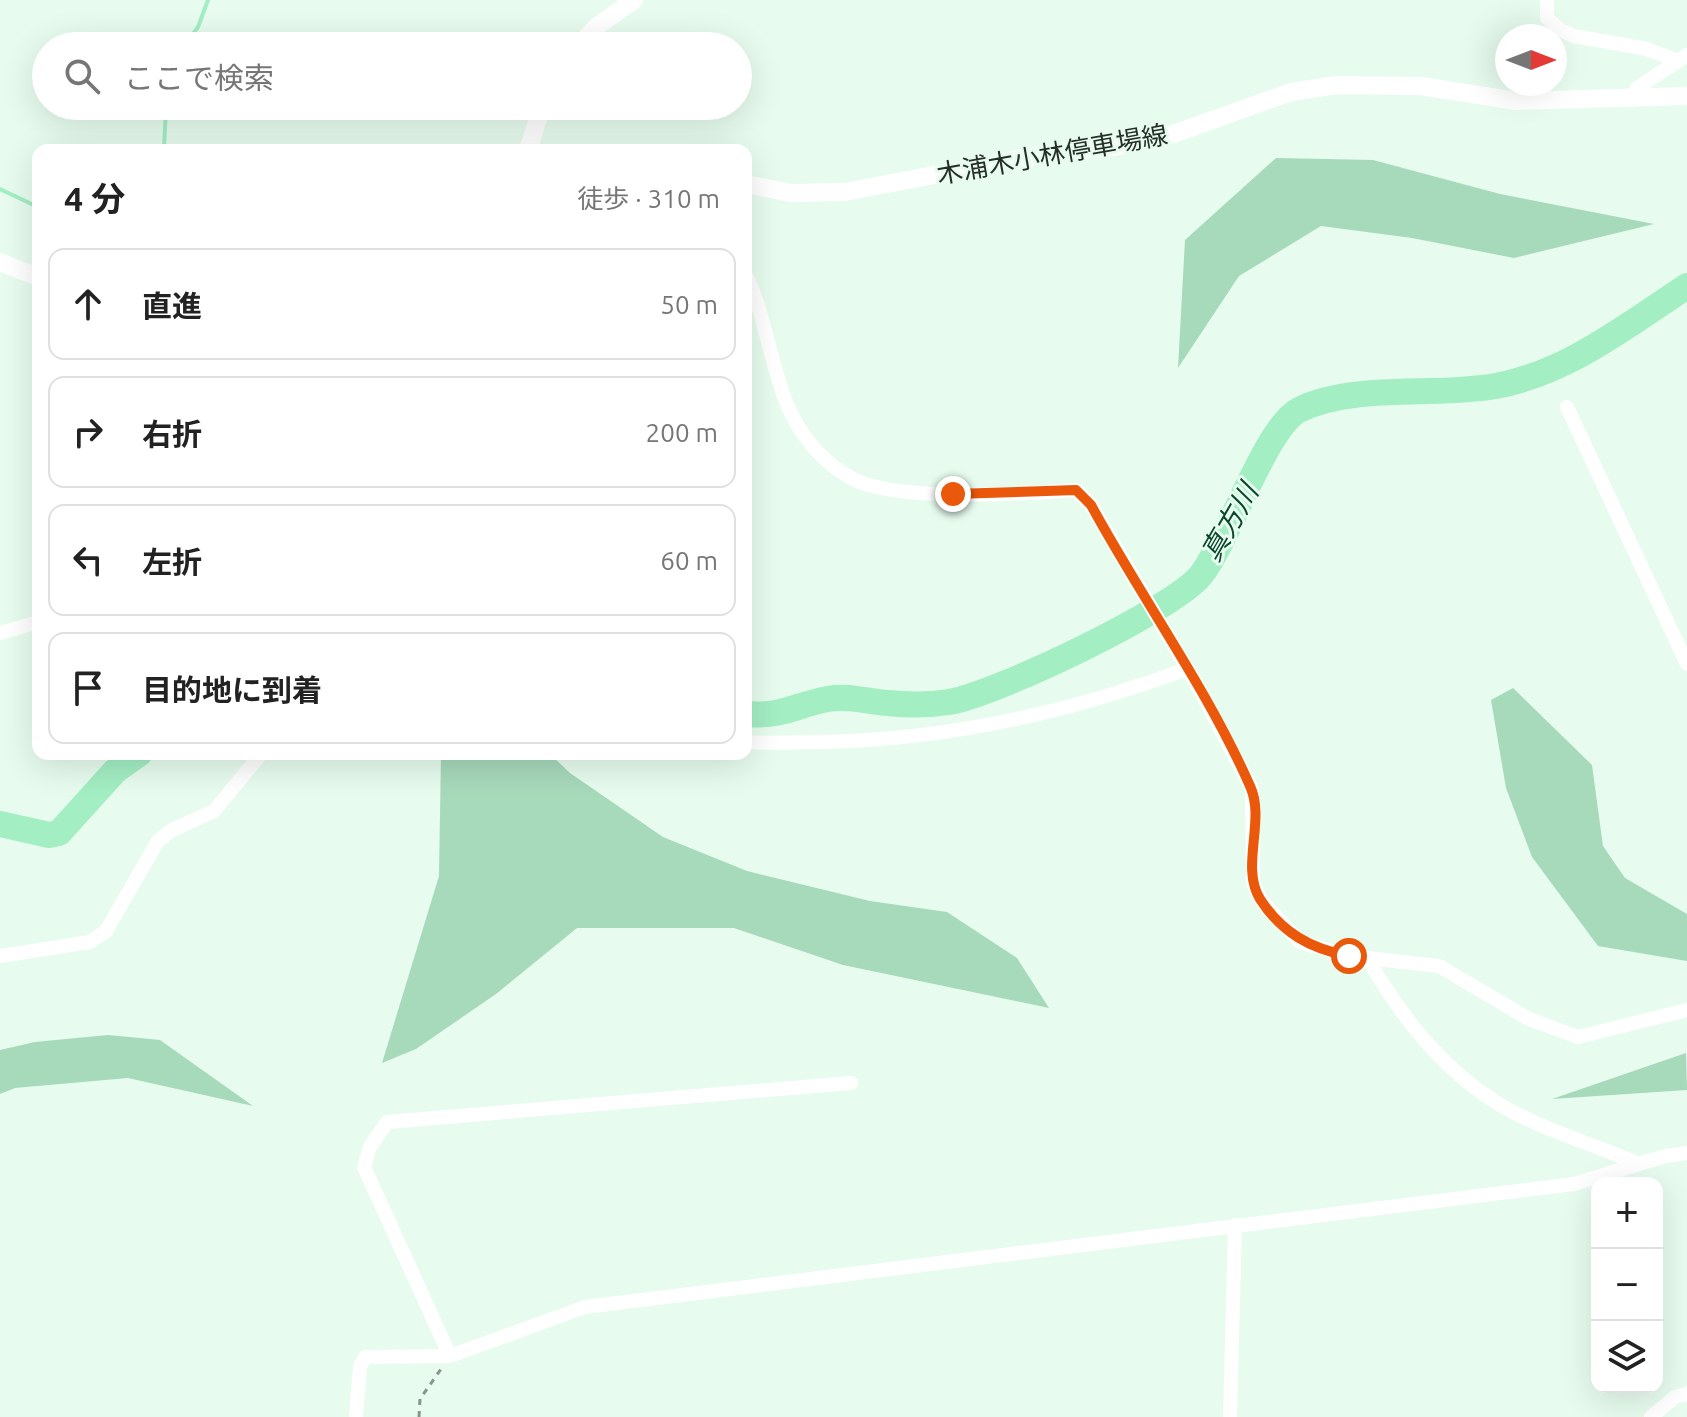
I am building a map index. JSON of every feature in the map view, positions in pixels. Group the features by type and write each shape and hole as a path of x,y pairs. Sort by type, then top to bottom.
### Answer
{"main road":[{"path":"592,32 634,0"},
{"name":"木浦木小林停車場線","path":"752,185 791,193 844,192 1056,152 1113,147 1173,134 1291,92 1336,85 1421,86 1516,101 1566,98 1633,100 1687,96"},
{"path":"530,144 538,120"},
{"path":"0,262 32,275"}],"street":[{"path":"1547,0 1547,18 1560,30 1683,58"},
{"path":"1633,100 1637,88 1683,58"},
{"path":"752,294 787,404 802,435 823,459 854,480 953,494 1076,490 1091,505 1252,789 1253,883 1261,900 1300,942 1325,952 1439,966 1529,1019 1578,1037 1687,1010"},
{"path":"1567,407 1687,664"},
{"path":"0,633 32,624"},
{"path":"752,742 857,741 970,730 1121,693 1183,664"},
{"path":"0,956 90,942 106,931 158,841 172,830 214,811 256,760"},
{"path":"1367,958 1402,1016 1430,1047 1496,1102 1564,1135 1639,1164"},
{"path":"450,1356 364,1167 370,1147 387,1122 851,1083"},
{"path":"356,1417 360,1367 365,1357 450,1356 585,1307 1574,1184 1687,1153"},
{"path":"1230,1417 1235,1225"},
{"path":"1651,1417 1675,1397 1687,1394"}],"path":[{"path":"419,1417 420,1399 450,1356"}],"green space":[{"path":"1276,158 1373,160 1500,194 1654,224 1514,258 1412,238 1321,226 1239,276 1178,368 1185,240"},
{"path":"1513,688 1592,765 1603,846 1625,878 1687,914 1687,961 1598,946 1532,857 1506,788 1491,700"},
{"path":"441,760 556,760 570,773 663,837 747,871 870,901 947,912 1017,958 1049,1008 843,965 734,928 577,928 496,994 416,1049 382,1063 439,876"},
{"path":"108,1035 160,1040 253,1106 128,1078 15,1088 0,1094 0,1050 35,1042"},
{"path":"1686,1053 1687,1090 1552,1099"}],"waterway":[{"path":"194,32 208,0"},
{"path":"164,144 165,120"},
{"path":"0,189 32,204"},
{"name":"真方川","path":"752,714 780,712 836,698 903,704 949,702 1041,668 1156,609 1201,575 1274,438 1286,420 1299,410 1344,396 1472,389 1522,380 1596,346 1687,286"},
{"name":"真方川","path":"0,824 49,835 59,833 115,771 131,760"}],"route":[{"path":"953,494 1029,494 1076,490 1091,505 1129,575 1197,685 1252,789 1255,803 1253,883 1261,900 1300,942 1325,952 1349,956"}]}
